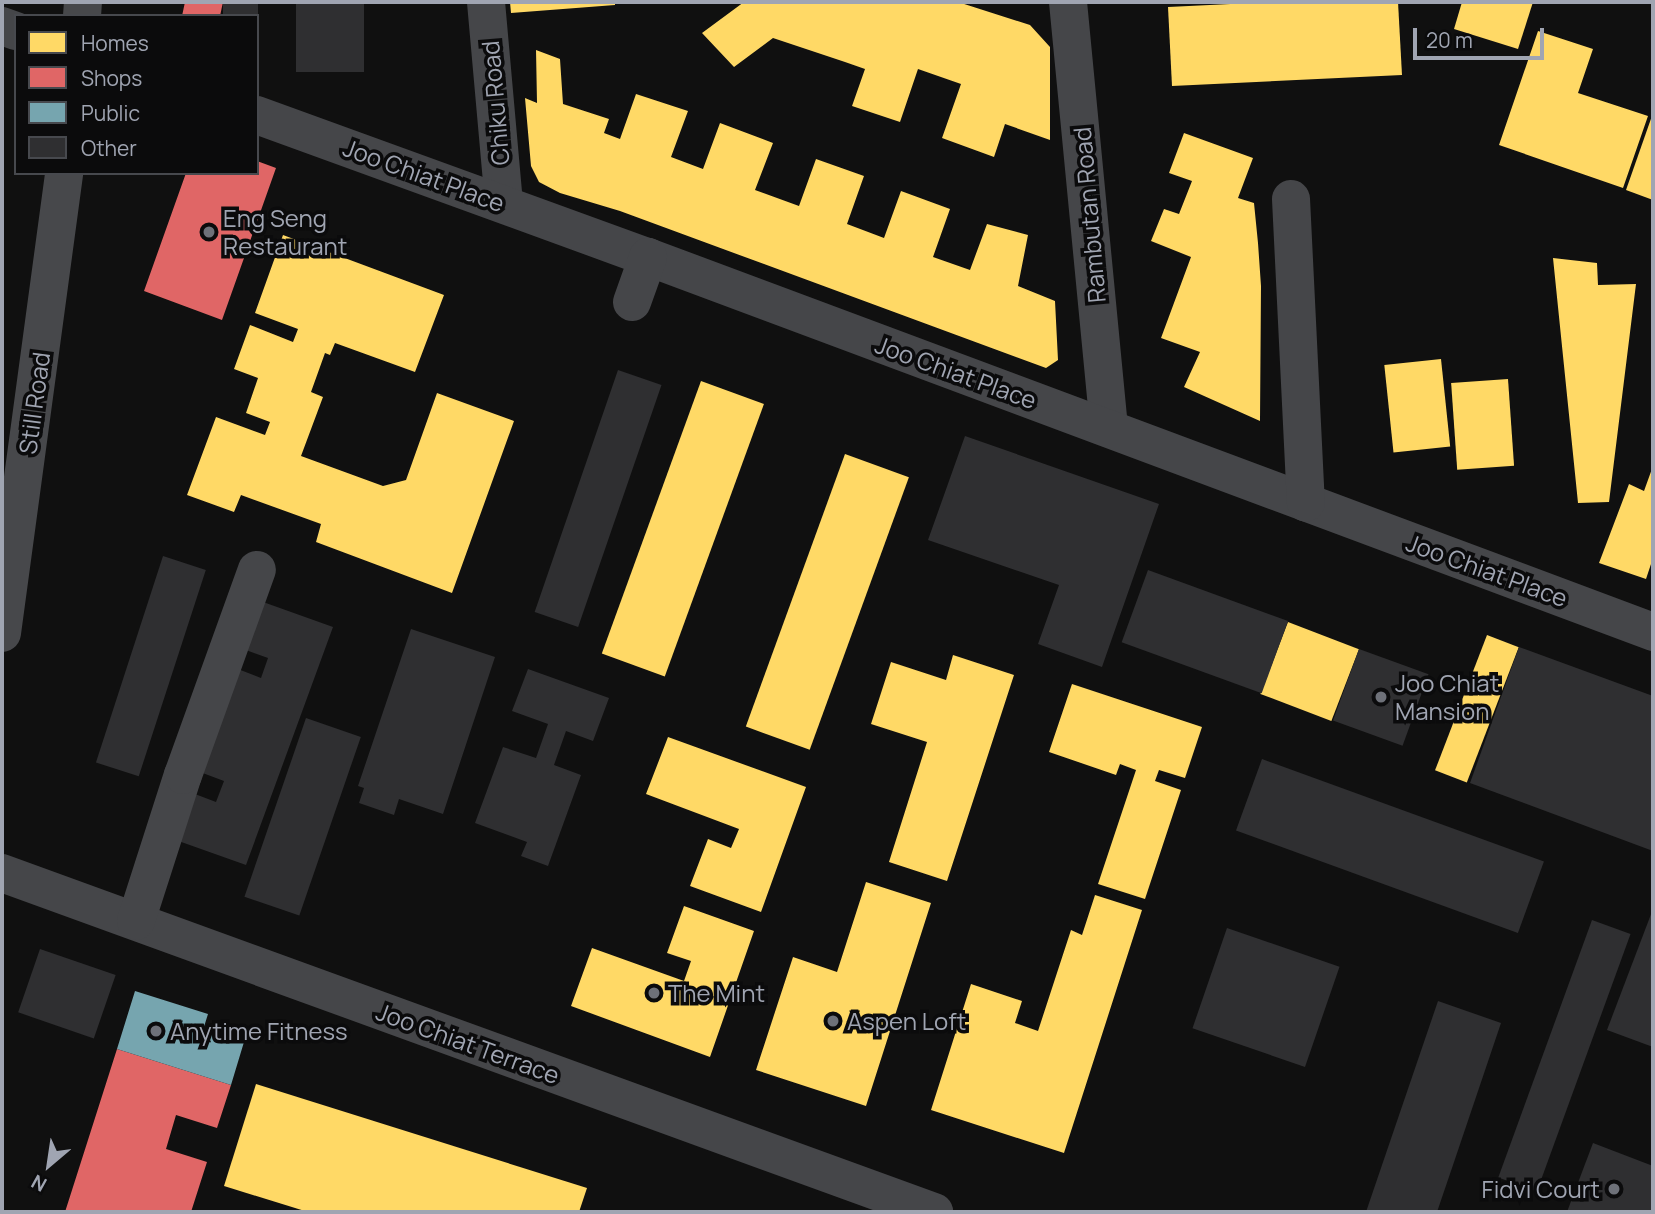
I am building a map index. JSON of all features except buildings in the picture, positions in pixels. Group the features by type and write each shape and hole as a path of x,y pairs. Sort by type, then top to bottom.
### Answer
{"highway":[{"name":"Still Road","path":"2,633 64,175"}],"street":[{"name":"Chiku Road","path":"486,2 505,204"},
{"name":"Rambutan Road","path":"1068,2 1109,428"},
{"name":"Joo Chiat Place","path":"259,116 505,204 1653,632"},
{"path":"1290,199 1306,503"},
{"path":"632,302 648,257"},
{"path":"136,921 183,775 257,570"},
{"name":"Joo Chiat Terrace","path":"2,873 934,1212"}],"place":[{"name":"Eng Seng Restaurant","path":"209,232"},
{"name":"Joo Chiat Mansion","path":"1381,697"},
{"name":"The Mint","path":"654,993"},
{"name":"Aspen Loft","path":"833,1021"},
{"name":"Anytime Fitness","path":"156,1031"},
{"name":"Fidvi Court","path":"1614,1189"}]}
